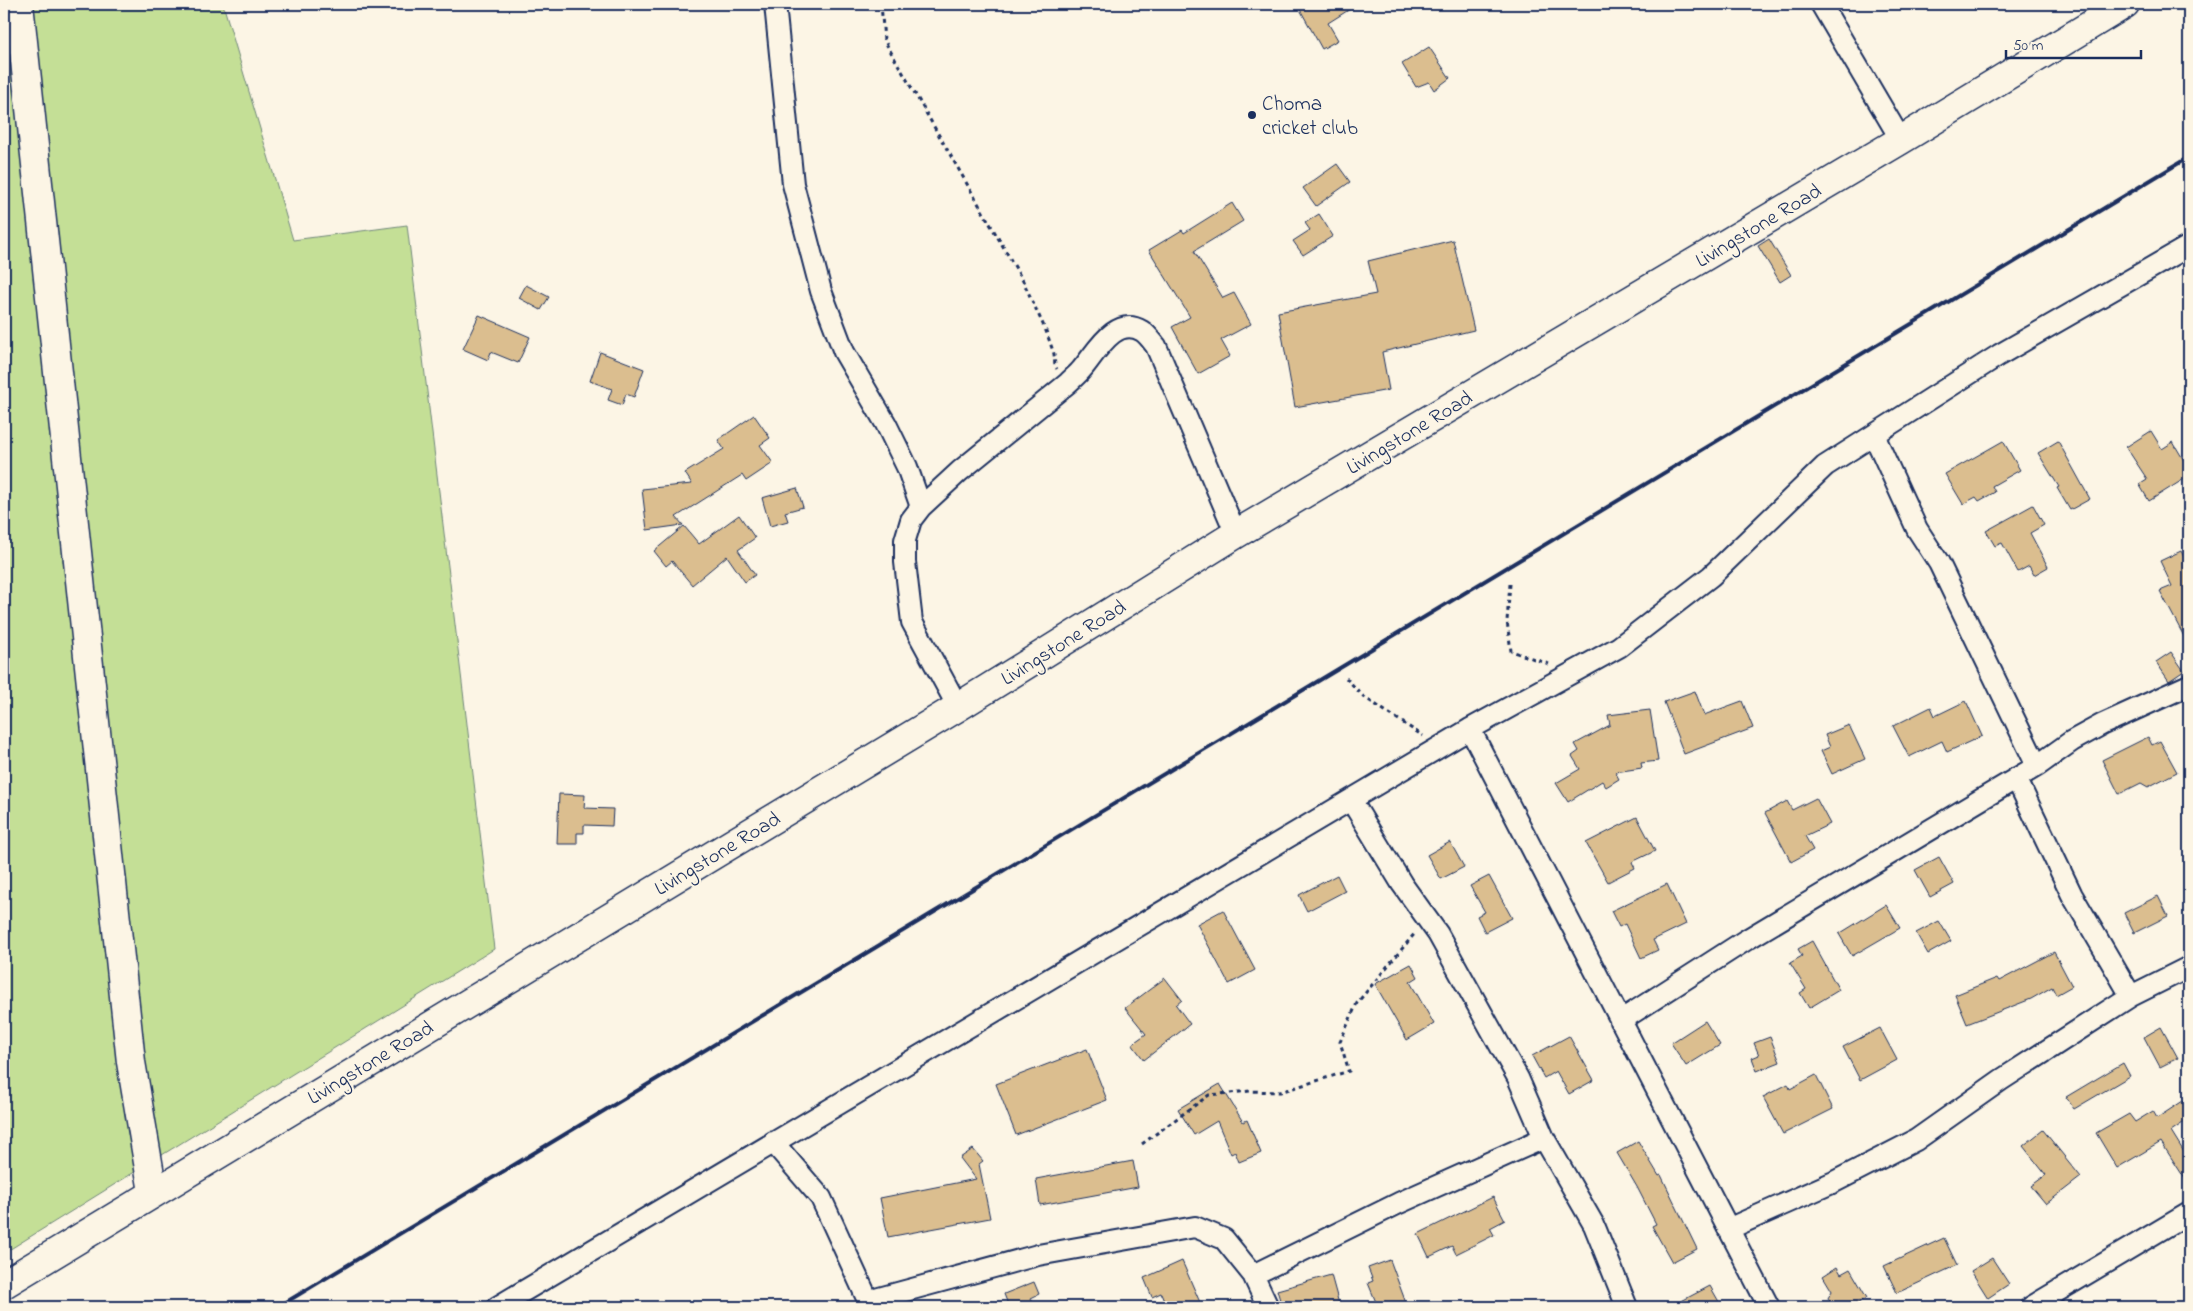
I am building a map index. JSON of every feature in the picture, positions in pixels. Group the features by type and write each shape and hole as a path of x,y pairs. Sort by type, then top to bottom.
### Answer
{"main road":[{"path":"19,4 130,1052 152,1192"},
{"name":"Livingstone Road","path":"4,1284 152,1192 958,707 1236,534 1901,140 2124,4"}],"street":[{"path":"776,4 793,184 821,291 844,352 886,424 907,466 921,506"},
{"path":"1821,4 1901,140"},
{"path":"497,1307 1470,729 1618,646 1711,576 1825,466 2000,355 2189,246"},
{"path":"958,707 912,622 907,593 905,540 911,520 921,506 960,471 1068,383 1081,370 1106,338 1118,330 1132,328 1143,332 1156,346 1236,534"},
{"path":"1874,435 1917,529 1938,563 2037,766"},
{"path":"1620,1021 1746,940 2037,766 2072,741 2103,724 2189,686"},
{"path":"1470,729 1769,1307"},
{"path":"2016,778 2072,896 2131,996"},
{"path":"1351,800 1402,884 1438,934 1518,1078 1544,1138 1594,1225 1627,1307"},
{"path":"1728,1229 1834,1182 1916,1140 1967,1106 2001,1080 2131,996 2189,967"},
{"path":"1253,1275 1399,1204 1544,1138"},
{"path":"773,1142 821,1198 869,1304 1038,1255 1195,1227 1224,1239 1253,1275 1268,1307"},
{"path":"2031,1307 2189,1213"}],"path":[{"path":"881,4 884,40 1023,282 1046,331 1054,354 1055,366 1068,383"},
{"path":"1510,584 1507,621 1511,651 1554,666 1547,672"},
{"path":"1346,678 1364,697 1440,747"},
{"path":"1142,1144 1209,1095 1250,1091 1280,1092 1349,1071 1340,1042 1357,1003 1427,919"}],"green space":[{"path":"4,4 223,4 293,240 407,225 494,949 4,1253"}],"building":[{"path":"1297,4 1358,4 1328,23 1338,40 1322,49"},
{"path":"1429,47 1450,78 1434,90 1429,82 1416,87 1402,64"},
{"path":"1337,164 1350,182 1316,206 1303,188"},
{"path":"1232,203 1243,221 1194,251 1223,298 1234,293 1251,324 1221,340 1230,356 1198,374 1172,327 1190,317 1149,250 1182,230 1184,233"},
{"path":"1319,214 1333,236 1303,255 1293,241 1310,230 1305,223"},
{"path":"1769,239 1791,275 1780,282 1758,246"},
{"path":"1453,240 1474,330 1382,352 1389,390 1295,407 1278,312 1376,294 1368,261"},
{"path":"526,285 549,297 541,310 519,298"},
{"path":"479,315 530,337 518,363 491,352 488,360 463,349"},
{"path":"600,352 644,369 634,397 626,394 622,405 608,400 612,389 590,381"},
{"path":"754,415 770,438 760,445 773,463 746,481 742,475 676,517 683,525 647,530 642,489 692,484 685,473 724,449 718,440"},
{"path":"2151,431 2162,449 2173,442 2189,469 2189,476 2149,501 2139,484 2147,479 2126,447"},
{"path":"2003,441 2020,470 1992,486 1995,492 1979,501 1976,497 1963,504 1945,474"},
{"path":"2058,441 2090,499 2070,510 2057,488 2059,487 2038,453"},
{"path":"797,488 803,507 785,512 788,521 770,526 762,498"},
{"path":"2033,505 2044,525 2030,533 2048,567 2034,575 2029,566 2018,572 2002,543 1995,546 1986,531"},
{"path":"739,515 755,538 738,550 755,575 745,582 727,556 692,585 672,561 666,566 654,551 684,526 699,544"},
{"path":"2181,551 2189,567 2189,646 2160,591 2172,586 2160,561"},
{"path":"2171,652 2184,671 2169,681 2156,662"},
{"path":"1695,691 1704,715 1742,701 1753,728 1684,754 1664,702"},
{"path":"1966,701 1982,736 1947,752 1942,741 1909,757 1893,726 1931,707 1935,716"},
{"path":"1650,710 1658,761 1641,763 1642,768 1615,772 1619,779 1606,787 1602,781 1568,802 1556,783 1580,769 1572,756 1579,751 1575,744 1610,725 1608,715"},
{"path":"1849,725 1865,759 1832,774 1821,751 1830,747 1825,735"},
{"path":"2148,737 2152,745 2160,741 2177,772 2148,787 2141,783 2119,794 2102,760"},
{"path":"559,794 585,795 584,808 613,809 612,826 584,825 584,833 577,833 577,844 557,844"},
{"path":"1816,798 1830,824 1805,836 1813,850 1791,862 1765,813 1787,801 1792,810"},
{"path":"1637,817 1655,851 1632,862 1635,868 1608,882 1586,843"},
{"path":"1450,842 1464,867 1441,879 1427,855"},
{"path":"1939,857 1954,884 1930,897 1915,870"},
{"path":"1337,875 1345,891 1307,911 1299,895"},
{"path":"1489,876 1512,918 1485,932 1477,916 1485,912 1470,886"},
{"path":"1667,884 1686,924 1653,940 1658,950 1641,958 1625,924 1619,927 1611,911"},
{"path":"2158,896 2168,916 2134,933 2124,913"},
{"path":"1886,905 1900,928 1852,956 1839,934"},
{"path":"1223,910 1255,970 1229,984 1197,924"},
{"path":"1939,921 1951,941 1928,954 1916,933"},
{"path":"1812,941 1839,990 1809,1008 1800,993 1806,989 1790,963 1802,956 1798,949"},
{"path":"2054,952 2072,986 2056,995 2052,987 2031,999 1967,1024 1955,995 1997,978 1999,981"},
{"path":"1411,964 1418,977 1410,982 1434,1024 1407,1040 1375,984"},
{"path":"1165,978 1182,1000 1176,1005 1190,1024 1144,1060 1132,1044 1146,1034 1125,1008"},
{"path":"1705,1021 1720,1045 1686,1066 1671,1043"},
{"path":"2161,1027 2178,1058 2160,1067 2144,1037"},
{"path":"1880,1028 1897,1060 1860,1080 1843,1047"},
{"path":"1569,1036 1594,1080 1569,1094 1556,1071 1544,1078 1532,1056"},
{"path":"1770,1037 1780,1062 1757,1071 1752,1058 1759,1055 1754,1043"},
{"path":"1087,1049 1107,1100 1016,1135 996,1084"},
{"path":"2123,1063 2130,1076 2074,1109 2066,1097"},
{"path":"1816,1075 1833,1109 1783,1134 1763,1097 1788,1084 1790,1089"},
{"path":"1220,1084 1243,1122 1247,1120 1261,1153 1239,1162 1235,1152 1231,1154 1217,1121 1194,1135 1178,1109"},
{"path":"2189,1097 2189,1119 2171,1131 2189,1160 2189,1185 2161,1142 2117,1168 2096,1133 2129,1114 2135,1122 2153,1111 2157,1118"},
{"path":"2043,1130 2081,1177 2046,1204 2031,1186 2046,1175 2023,1146"},
{"path":"1638,1141 1659,1176 1661,1175 1697,1249 1672,1262 1652,1226 1656,1224 1617,1153"},
{"path":"973,1149 983,1161 979,1164 990,1218 888,1237 880,1198 976,1179 960,1158"},
{"path":"1133,1161 1138,1187 1040,1205 1036,1179"},
{"path":"1493,1197 1505,1220 1490,1228 1494,1235 1456,1254 1452,1246 1429,1257 1418,1234"},
{"path":"1944,1238 1957,1265 1897,1293 1884,1266"},
{"path":"1992,1258 2009,1284 1988,1298 1971,1271"},
{"path":"1390,1260 1406,1303 1395,1307 1378,1307 1368,1283 1373,1281 1368,1268"},
{"path":"1182,1261 1202,1307 1167,1307 1161,1293 1152,1297 1144,1278"},
{"path":"1837,1267 1841,1274 1850,1269 1867,1298 1851,1307 1833,1307 1828,1298 1832,1291 1823,1276"},
{"path":"1331,1275 1339,1304 1327,1307 1282,1307 1277,1290"},
{"path":"1034,1282 1039,1294 1031,1298 1034,1307 1009,1307 1004,1294"},
{"path":"1710,1286 1722,1307 1670,1307"}],"railway":[{"path":"278,1307 2189,157"}],"place":[{"name":"Choma cricket club","path":"1252,115"}]}
